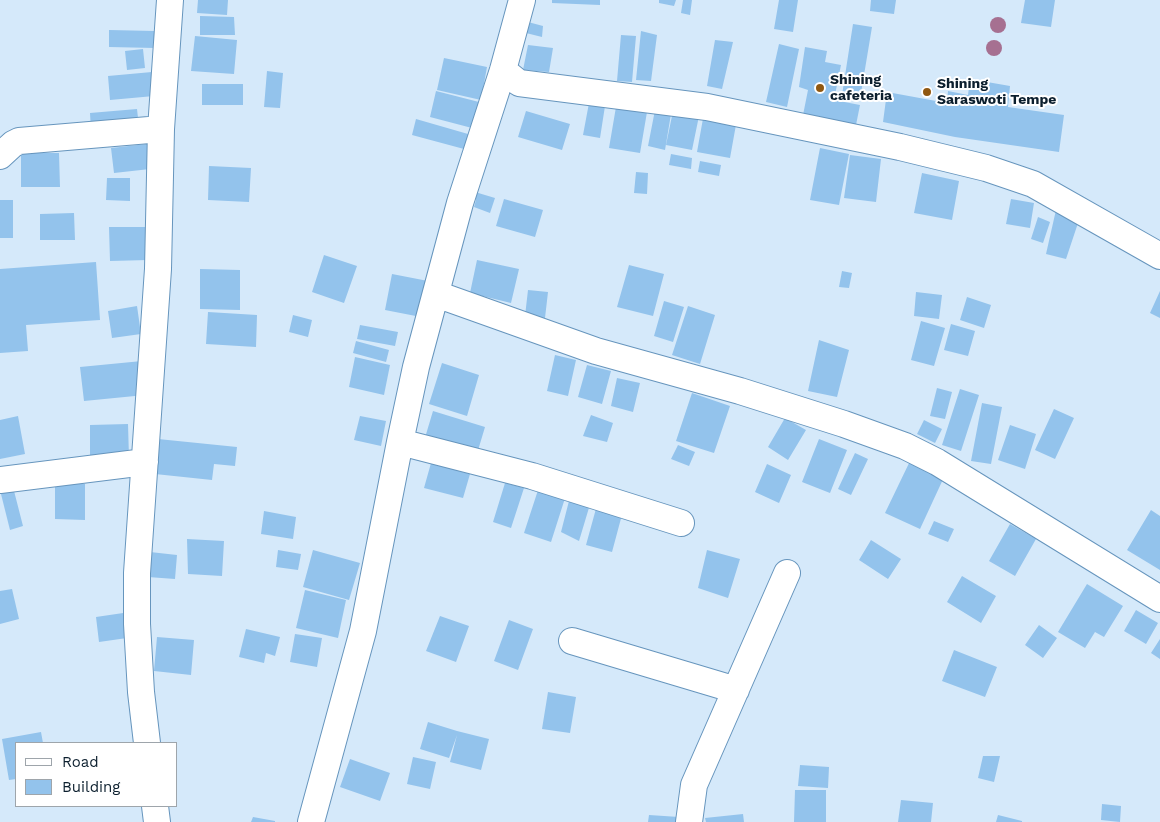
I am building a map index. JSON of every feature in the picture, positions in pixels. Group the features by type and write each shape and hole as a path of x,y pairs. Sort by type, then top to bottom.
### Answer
{"street":[{"path":"147,742 141,692 136,573 158,269 161,129 170,0"},
{"path":"311,822 362,631 416,367 460,203 503,70 522,0"},
{"path":"503,70 519,83 707,108 900,147 986,168 1033,184 1160,256"},
{"path":"0,156 19,142 161,129"},
{"path":"436,294 596,352 740,391 844,424 905,446 937,462 1160,599"},
{"path":"400,442 532,476 681,524"},
{"path":"0,480 144,462"},
{"path":"690,822 694,786 787,573"},
{"path":"572,641 736,690"},
{"path":"155,807 157,822"}],"building":[{"path":"198,0 228,0 227,15 197,13"},
{"path":"552,0 600,0 600,5 552,3"},
{"path":"659,0 676,0 674,6 659,3"},
{"path":"683,0 692,0 690,15 681,13"},
{"path":"779,0 798,0 793,32 774,29"},
{"path":"871,0 896,0 894,14 870,11"},
{"path":"1025,0 1055,0 1051,27 1021,23"},
{"path":"200,16 234,17 235,35 200,35"},
{"path":"528,22 543,26 542,37 526,33"},
{"path":"853,24 872,27 860,99 842,95"},
{"path":"109,30 155,31 155,48 109,47"},
{"path":"641,31 657,35 651,81 636,80"},
{"path":"621,35 636,36 632,82 617,81"},
{"path":"195,36 237,40 234,74 191,71"},
{"path":"715,40 733,42 722,89 707,86"},
{"path":"779,44 799,49 787,107 766,102"},
{"path":"528,45 553,48 549,72 523,70"},
{"name":"Shining cafeteria","path":"805,47 827,51 825,62 841,65 834,100 860,105 855,130 802,120 808,90 799,87"},
{"path":"143,49 145,68 127,70 125,51"},
{"path":"444,58 487,67 481,100 437,90"},
{"path":"267,71 283,73 280,108 264,107"},
{"path":"152,72 154,96 110,100 108,76"},
{"path":"970,79 1010,86 1008,107 1064,115 1059,152 955,137 883,122 887,92 947,103 948,91 968,95"},
{"path":"202,84 243,84 243,105 202,105"},
{"name":"Shining Saraswoti Tempe","path":"923,87 933,89 931,96 922,95"},
{"path":"436,91 479,102 472,128 430,117"},
{"path":"589,103 605,106 600,138 583,135"},
{"path":"616,107 647,112 640,153 609,148"},
{"path":"137,109 139,127 91,131 90,113"},
{"path":"655,110 671,114 665,150 648,146"},
{"path":"526,111 570,124 562,150 518,137"},
{"path":"673,111 699,116 692,150 666,145"},
{"path":"704,113 737,119 730,158 697,152"},
{"path":"416,119 468,134 464,149 412,135"},
{"path":"147,144 150,169 114,173 111,148"},
{"path":"820,148 849,154 839,205 810,200"},
{"path":"21,153 59,153 60,187 21,187"},
{"path":"671,154 692,158 691,169 669,165"},
{"path":"850,155 881,159 876,202 844,198"},
{"path":"700,161 721,165 719,176 698,172"},
{"path":"209,166 251,168 249,202 208,200"},
{"path":"636,172 648,173 647,194 634,193"},
{"path":"922,173 959,181 952,220 914,213"},
{"path":"107,178 130,178 130,201 106,200"},
{"path":"475,192 495,198 490,213 474,207 476,200"},
{"path":"504,199 543,210 535,237 496,226"},
{"path":"1011,199 1034,203 1030,228 1006,224"},
{"path":"0,200 13,200 13,238 0,238"},
{"path":"1056,210 1079,220 1066,259 1046,254"},
{"path":"74,213 75,240 40,240 40,214"},
{"path":"1038,217 1050,222 1043,243 1031,239"},
{"path":"109,227 148,227 148,260 110,261"},
{"path":"324,255 357,266 344,303 312,292"},
{"path":"477,260 519,269 511,303 470,293"},
{"path":"96,262 100,320 26,325 28,351 0,353 0,269"},
{"path":"629,265 664,274 653,316 617,307"},
{"path":"200,269 240,270 240,310 200,309"},
{"path":"842,271 852,273 849,288 839,287"},
{"path":"392,274 428,281 421,317 385,310"},
{"path":"528,290 548,292 545,318 525,316"},
{"path":"1160,291 1160,318 1150,313"},
{"path":"916,292 942,295 939,319 914,316"},
{"path":"967,297 991,305 984,328 960,320"},
{"path":"664,301 684,307 673,342 654,336"},
{"path":"137,306 141,334 112,338 108,311"},
{"path":"688,306 715,315 700,364 672,355"},
{"path":"208,312 257,315 256,347 206,344"},
{"path":"293,315 312,320 308,337 289,332"},
{"path":"921,321 945,328 934,366 911,360"},
{"path":"951,324 975,331 968,356 944,350"},
{"path":"360,325 398,332 395,346 357,339"},
{"path":"819,340 849,350 837,397 808,391"},
{"path":"356,341 389,350 386,362 353,353"},
{"path":"555,355 576,360 568,396 547,391"},
{"path":"355,357 390,365 384,395 349,387"},
{"path":"142,361 145,395 84,401 80,367"},
{"path":"442,363 479,375 467,416 429,404"},
{"path":"587,365 611,371 602,404 578,397"},
{"path":"617,378 640,383 633,412 611,406"},
{"path":"937,388 952,392 945,419 930,416"},
{"path":"960,389 979,395 961,451 942,445"},
{"path":"692,393 730,406 714,453 676,441"},
{"path":"982,403 1002,407 991,464 971,461"},
{"path":"1054,409 1074,418 1055,459 1035,450"},
{"path":"433,411 485,427 476,457 424,441"},
{"path":"591,415 613,423 607,442 583,436"},
{"path":"18,416 25,454 0,459 0,420"},
{"path":"360,416 386,421 381,446 354,440"},
{"path":"785,418 806,430 788,460 768,447"},
{"path":"924,420 942,429 935,443 917,434"},
{"path":"128,424 129,458 90,459 90,425"},
{"path":"1010,425 1036,434 1025,469 998,460"},
{"path":"158,439 237,447 235,466 214,464 212,480 155,474"},
{"path":"819,439 847,450 830,493 802,482"},
{"path":"678,445 695,452 689,466 671,459"},
{"path":"855,453 868,459 851,495 838,489"},
{"path":"911,459 945,475 920,529 885,513"},
{"path":"431,463 470,474 463,498 424,488"},
{"path":"767,464 791,475 779,503 755,492"},
{"path":"505,483 524,488 511,528 493,522"},
{"path":"55,484 85,484 85,520 55,519"},
{"path":"13,487 23,526 10,530 0,490"},
{"path":"539,487 566,495 551,542 524,533"},
{"path":"570,497 591,501 579,541 561,532"},
{"path":"597,505 623,511 612,552 586,545"},
{"path":"1151,510 1160,516 1160,570 1127,550"},
{"path":"264,511 296,517 293,539 261,534"},
{"path":"934,521 954,529 948,542 928,534"},
{"path":"1010,524 1036,539 1015,576 989,561"},
{"path":"187,539 224,541 222,576 188,574"},
{"path":"871,540 901,559 888,579 859,560"},
{"path":"278,550 301,554 298,570 276,567"},
{"path":"313,550 360,563 349,600 303,587"},
{"path":"707,550 740,559 728,598 698,588"},
{"path":"150,552 177,555 175,579 148,577"},
{"path":"962,576 996,596 981,623 947,602"},
{"path":"1087,584 1123,606 1104,637 1095,632 1085,648 1058,632"},
{"path":"12,589 19,619 0,624 0,591"},
{"path":"305,590 346,600 338,638 296,628"},
{"path":"1136,610 1158,623 1146,644 1124,631"},
{"path":"130,612 134,637 99,642 96,617"},
{"path":"440,616 469,626 456,662 426,651"},
{"path":"509,620 533,629 518,670 494,661"},
{"path":"1039,625 1057,638 1043,658 1025,645"},
{"path":"246,629 280,637 275,656 266,653 264,663 239,657"},
{"path":"295,634 322,638 317,667 290,662"},
{"path":"157,637 194,640 191,675 154,671"},
{"path":"1160,639 1160,659 1151,653"},
{"path":"954,650 997,667 985,697 942,681"},
{"path":"548,692 576,697 570,733 542,729"},
{"path":"428,722 489,739 481,770 450,762 457,735 449,758 420,749"},
{"path":"41,732 43,742 15,742 15,779 9,780 2,739"},
{"path":"983,756 1000,756 994,782 978,778"},
{"path":"413,757 436,762 430,789 407,784"},
{"path":"350,759 390,773 380,801 340,787"},
{"path":"800,765 829,767 828,788 798,786"},
{"path":"795,790 826,790 826,822 794,822"},
{"path":"901,800 933,803 931,822 898,822"},
{"path":"1102,804 1121,806 1120,822 1101,820"},
{"path":"743,814 744,822 706,822 705,818"},
{"path":"649,815 679,817 679,822 648,822"},
{"path":"998,815 1022,821 1022,822 996,822"},
{"path":"253,817 275,821 275,822 251,822"}],"place":[{"name":"Shining cafeteria","path":"820,88"},
{"name":"Shining Saraswoti Tempe","path":"927,92"}]}
